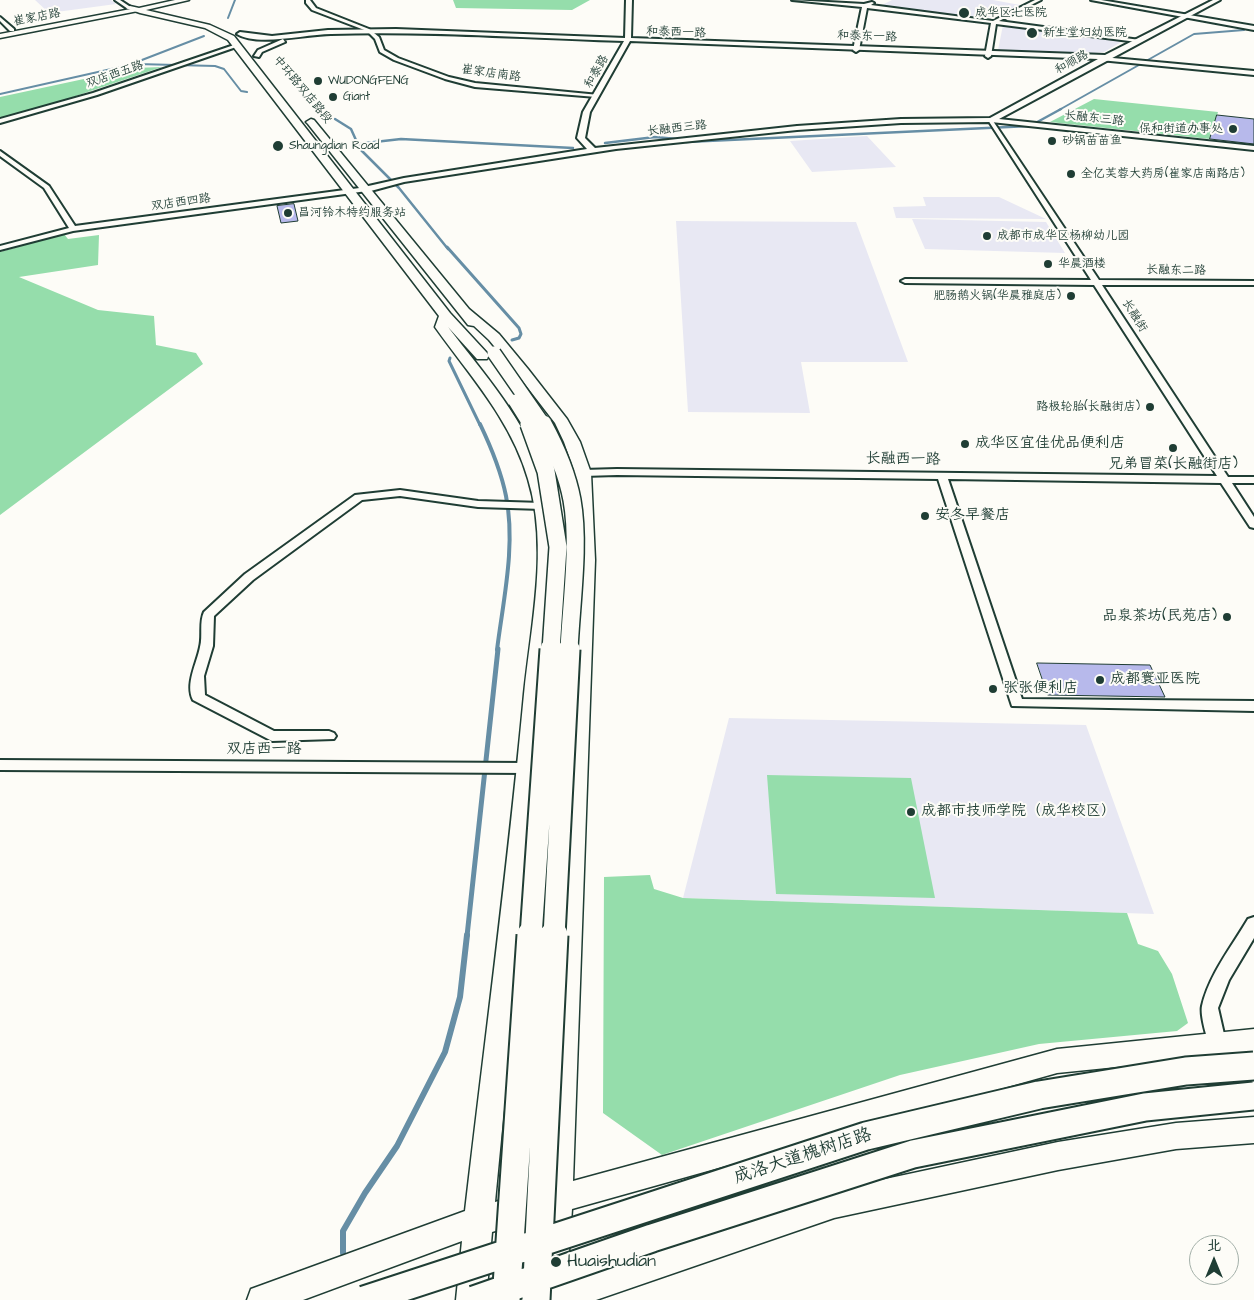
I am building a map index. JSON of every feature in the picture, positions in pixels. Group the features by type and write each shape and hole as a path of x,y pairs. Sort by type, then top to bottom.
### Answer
{"main road":[{"path":"139,8 165,0"},
{"path":"139,8 183,1"},
{"path":"167,12 183,1"},
{"path":"139,8 206,21 240,34"},
{"name":"崔家店路","path":"0,32 139,8"},
{"name":"崔家店路","path":"0,36 139,8"},
{"name":"中环路双店路段","path":"139,8 219,31 231,38 445,316"},
{"name":"中环路双店路段","path":"240,34 282,87"},
{"name":"中环路双店路段","path":"307,116 466,312"},
{"path":"466,312 488,354 522,409 538,444 552,495 558,547 506,1300"},
{"path":"466,312 494,337 562,422 583,473 586,560 558,1200 551,1300 834,1204 1068,1154 1176,1136 1254,1130"},
{"path":"473,1300 478,1221 528,768 545,547 542,506 537,479 506,414 441,327 445,316 488,354 535,406 552,439 572,500 574,546 536,1300"},
{"path":"262,1300 478,1221 1057,1061 1217,1043 1254,1041"},
{"name":"成洛大道槐树店路","path":"364,1300 866,1136 1039,1095 1186,1071 1254,1066"},
{"name":"成洛大道槐树店路","path":"473,1300 652,1238 913,1154 1145,1107 1254,1096"}],"street":[{"path":"117,0 139,8"},
{"path":"308,0 308,3 314,9 368,31"},
{"name":"和泰路","path":"593,151 581,138 581,130 596,95 627,41 629,0"},
{"path":"794,0 865,6 1137,40"},
{"path":"865,6 878,0"},
{"path":"994,22 1039,0"},
{"path":"1093,0 1254,28"},
{"name":"和顺路","path":"994,126 1102,59 1217,0"},
{"path":"856,49 865,6"},
{"path":"0,18 12,30"},
{"path":"988,54 994,22"},
{"name":"和泰西一路","path":"256,56 260,51 287,40 368,31"},
{"name":"和泰西一路","path":"240,34 272,38 368,31 627,41"},
{"name":"崔家店南路","path":"368,31 377,38 382,51 396,59 447,78 475,85 596,95"},
{"name":"和泰东一路","path":"627,41 1102,59"},
{"name":"双店西五路","path":"0,121 85,96 236,46"},
{"path":"1102,59 1254,73"},
{"name":"长融东三路","path":"994,126 1027,123 1254,148"},
{"name":"长融西三路","path":"367,188 404,180 593,151 850,124 994,126"},
{"name":"长融街","path":"994,126 1097,281 1254,525"},
{"path":"0,153 47,187 73,229"},
{"name":"双店西四路","path":"0,248 73,229 351,192 367,188"},
{"name":"长融东二路","path":"905,281 1254,283"},
{"name":"长融西一路","path":"537,479 583,473 1254,480"},
{"path":"942,476 1017,703 1254,706"},
{"path":"329,736 272,736 198,697 198,676 208,646 208,615 249,578 359,497 400,493 507,506 542,506"},
{"name":"双店西一路","path":"0,765 528,768"},
{"path":"1217,1043 1210,1008 1222,977 1254,924"}],"shaded area":[{"path":"35,0 111,0 116,4 49,13"},
{"name":"成华区七医院","path":"892,0 993,0 1020,5 990,17 979,18 880,6"},
{"name":"新生堂妇幼医院","path":"1003,25 1123,41 1104,52 1086,54 998,50"},
{"path":"867,136 896,167 812,172 790,141"},
{"path":"923,197 999,197 1046,219 896,218 893,207 926,206"},
{"name":"成都市成华区杨柳幼儿园","path":"912,219 1046,222 1065,253 925,249"},
{"path":"676,221 856,222 908,362 801,362 810,413 688,412"},
{"name":"成都市技师学院（成华校区）","path":"729,718 1086,725 1154,914 683,898"}],"green space":[{"path":"453,0 590,0 572,10 456,8"},
{"path":"162,67 58,102 0,118 0,97 135,68"},
{"path":"1094,99 1218,112 1210,139 1050,122"},
{"path":"64,234 68,239 99,235 98,265 19,277 98,310 154,316 156,345 196,353 203,364 0,515 0,252"},
{"path":"767,775 911,778 935,898 776,894"},
{"path":"650,875 654,889 683,898 1127,913 1138,944 1158,951 1172,974 1188,1023 1177,1031 1039,1044 900,1075 662,1155 603,1113 604,877"}],"building":[{"name":"保和街道办事处","path":"1217,115 1254,119 1254,144 1210,139"},
{"name":"昌河铃木特约服务站","path":"294,204 298,221 281,223 277,206"},
{"name":"成都寰亚医院","path":"1037,663 1150,665 1165,697 1048,695"}],"waterway":[{"path":"228,18 235,0"},
{"path":"1059,110 1194,34 1244,30"},
{"path":"0,94 129,65 204,36"},
{"path":"137,64 215,66 224,69 241,91 247,92"},
{"path":"686,142 1030,126 1061,109"},
{"path":"335,119 351,129 358,144"},
{"path":"605,143 655,137 677,139"},
{"path":"358,144 401,139 573,148"},
{"path":"358,144 360,149 399,188 448,249"},
{"path":"447,247 519,328 521,334 519,338 512,340"},
{"path":"450,358 449,361 480,425"},
{"path":"480,424 492,450 501,477 509,515 509,554 497,650"},
{"path":"467,936 498,649"},
{"path":"343,1253 343,1231 365,1193 397,1146 445,1052 460,997 467,935"}],"place":[{"name":"成华区七医院","path":"964,13"},
{"name":"新生堂妇幼医院","path":"1032,33"},
{"name":"WUDONGFENG","path":"318,81"},
{"name":"Giant","path":"333,97"},
{"name":"保和街道办事处","path":"1233,129"},
{"name":"砂锅苗苗鱼","path":"1052,141"},
{"name":"Shaungdian Road","path":"278,146"},
{"name":"全亿芙蓉大药房(崔家店南路店)","path":"1071,174"},
{"name":"昌河铃木特约服务站","path":"288,213"},
{"name":"成都市成华区杨柳幼儿园","path":"987,236"},
{"name":"华晨酒楼","path":"1048,264"},
{"name":"肥肠鹅火锅(华晨雅庭店)","path":"1071,296"},
{"name":"路极轮胎(长融街店)","path":"1150,407"},
{"name":"成华区宜佳优品便利店","path":"965,444"},
{"name":"兄弟冒菜(长融街店)","path":"1173,448"},
{"name":"安冬早餐店","path":"925,516"},
{"name":"品泉茶坊(民苑店)","path":"1227,617"},
{"name":"成都寰亚医院","path":"1100,680"},
{"name":"张张便利店","path":"993,689"},
{"name":"成都市技师学院（成华校区）","path":"911,812"},
{"name":"Huaishudian","path":"556,1262"}]}
